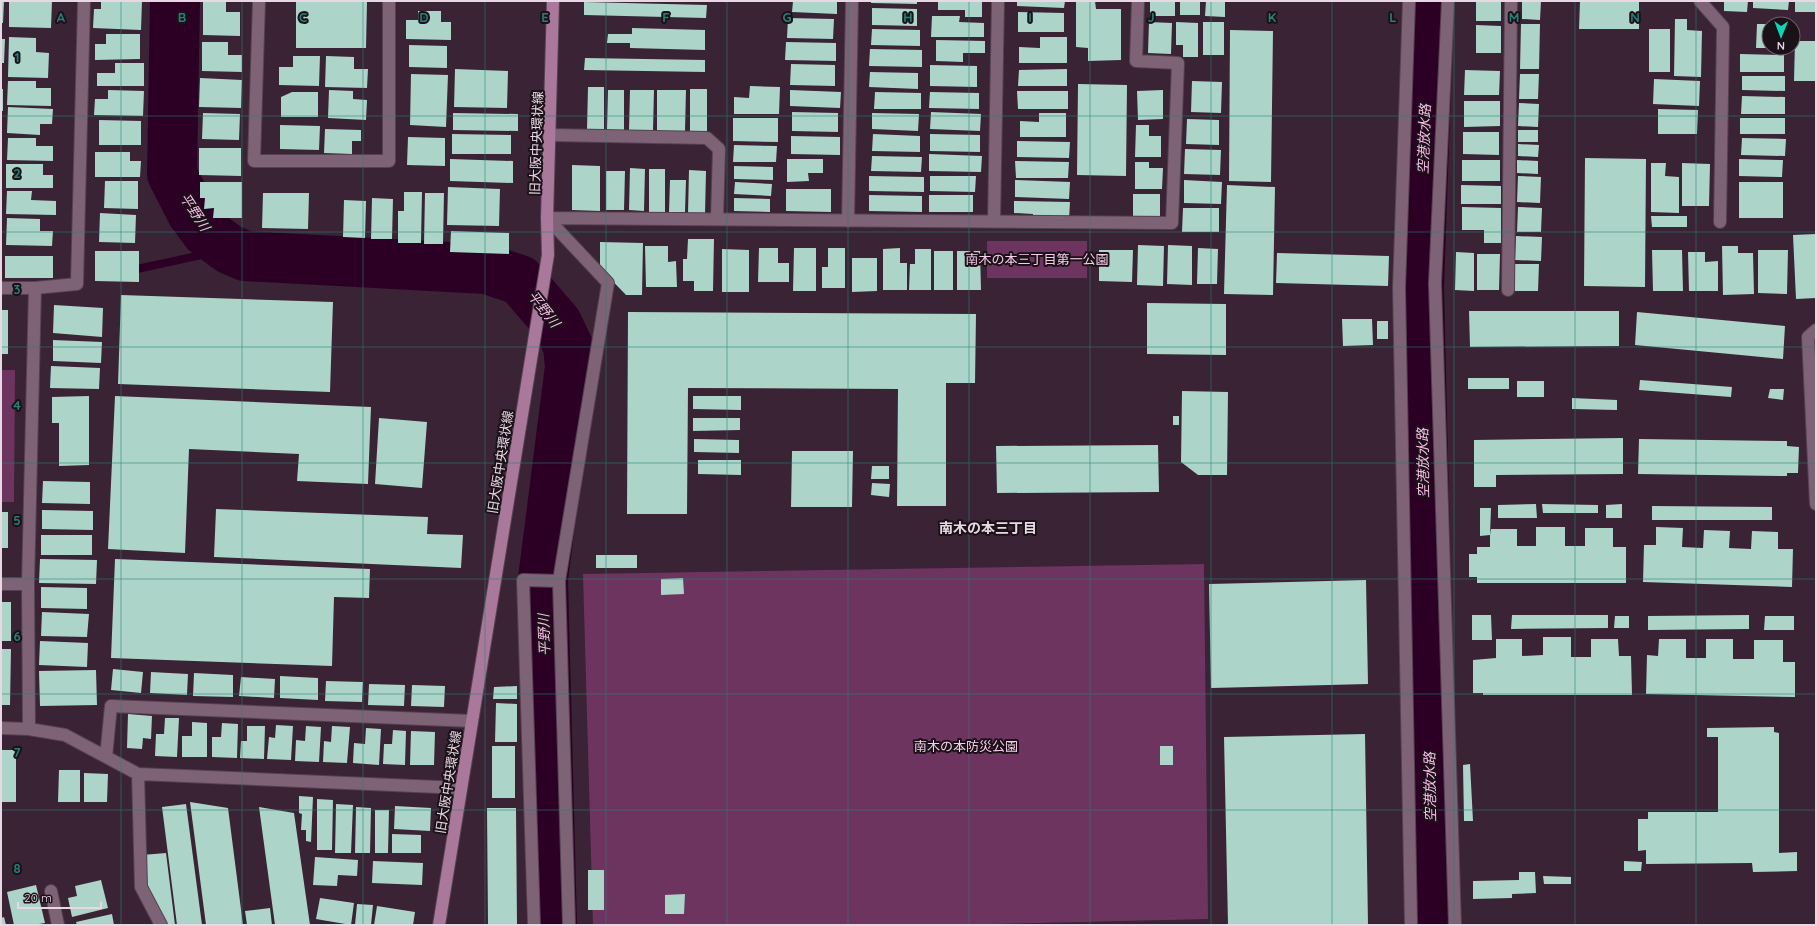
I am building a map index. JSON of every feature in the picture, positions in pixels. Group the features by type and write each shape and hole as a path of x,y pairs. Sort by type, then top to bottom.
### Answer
{"main road":[{"name":"旧大阪中央環状線","path":"439,925 548,255 547,218 553,1"}],"street":[{"path":"1,288 35,288 77,284 84,1"},
{"path":"259,1 254,161 389,161 389,1"},
{"path":"848,221 852,1"},
{"path":"994,222 998,1"},
{"path":"547,218 1172,223 1178,63 1136,61 1138,1"},
{"path":"1409,1 1399,288 1411,925"},
{"path":"1448,1 1435,283 1455,925"},
{"path":"1508,290 1511,1"},
{"path":"1700,1 1723,27 1720,222"},
{"path":"550,135 707,138 719,149 717,219"},
{"path":"547,218 608,283 559,581 570,925"},
{"path":"28,729 28,584 35,288"},
{"path":"1816,330 1808,337 1816,504"},
{"path":"534,925 523,580 559,581"},
{"path":"1,584 28,584"},
{"path":"106,757 111,706 472,721"},
{"path":"1,728 28,729 66,735 138,774 461,788"},
{"path":"138,774 141,887 161,925"},
{"path":"51,891 58,925"}],"green space":[{"name":"南木の本三丁目第一公園","path":"987,241 1087,241 1087,278 987,278"},
{"path":"1,370 15,370 14,502 1,502"},
{"name":"南木の本防災公園","path":"1204,564 1208,919 951,925 593,925 583,574"}],"building":[{"path":"1,1 4,1 3,23 1,23"},
{"path":"9,1 52,1 51,28 9,27"},
{"path":"101,1 142,1 141,30 93,28 94,9 101,9"},
{"path":"203,1 226,1 226,12 240,12 240,36 203,35"},
{"path":"296,1 367,1 366,48 296,48"},
{"path":"793,1 837,1 837,14 792,12"},
{"path":"871,1 917,1 917,4 871,3"},
{"path":"938,1 982,1 982,17 965,17 965,10 938,10"},
{"path":"1017,1 1065,1 1064,8 1017,6"},
{"path":"1076,1 1095,1 1096,9 1121,9 1121,60 1088,61 1088,48 1076,47"},
{"path":"1150,1 1175,1 1175,16 1150,16"},
{"path":"1180,1 1200,1 1200,15 1180,15"},
{"path":"1206,1 1225,1 1225,17 1205,16"},
{"path":"1476,1 1501,1 1501,21 1476,21"},
{"path":"1522,1 1541,1 1540,20 1522,19"},
{"path":"1580,1 1639,1 1639,29 1579,29"},
{"path":"1724,1 1748,1 1747,12 1724,11"},
{"path":"1753,1 1789,1 1788,10 1753,8"},
{"path":"1795,1 1816,1 1816,12 1795,12"},
{"path":"584,2 707,5 706,18 584,15"},
{"path":"872,8 917,9 917,26 872,25"},
{"path":"418,11 441,11 441,22 451,22 451,40 406,39 406,20 418,20"},
{"path":"1018,12 1064,13 1064,32 1018,32"},
{"path":"932,16 960,16 959,22 984,23 984,37 931,37"},
{"path":"788,18 834,19 833,39 787,38"},
{"path":"1675,19 1687,19 1687,30 1702,31 1701,77 1674,76"},
{"path":"1149,22 1172,23 1171,54 1148,53"},
{"path":"1176,22 1198,23 1198,57 1183,57 1183,45 1176,45"},
{"path":"1203,22 1224,22 1224,55 1203,55"},
{"path":"1521,24 1540,24 1539,69 1520,69"},
{"path":"1757,24 1761,24 1761,48 1756,48"},
{"path":"1476,25 1501,26 1501,53 1476,53"},
{"path":"632,28 705,30 705,50 630,48 630,43 607,43 608,34 632,34"},
{"path":"872,29 920,30 920,46 871,45"},
{"path":"1649,29 1670,29 1670,72 1649,72"},
{"path":"1230,30 1273,31 1271,182 1229,181"},
{"path":"106,34 140,34 140,59 95,60 95,44 106,44"},
{"path":"9,37 36,38 36,52 49,53 48,78 8,77"},
{"path":"1040,37 1067,37 1067,63 1019,63 1019,47 1040,48"},
{"path":"1,39 5,39 4,63 1,63"},
{"path":"936,40 985,41 985,53 963,53 963,62 936,61"},
{"path":"1801,41 1816,41 1816,81 1794,81 1795,56 1801,56"},
{"path":"202,42 228,42 228,55 242,55 242,72 202,71"},
{"path":"786,42 836,43 836,61 785,60"},
{"path":"409,45 447,46 447,68 409,67"},
{"path":"870,49 922,50 922,67 869,66"},
{"path":"1740,54 1784,56 1784,72 1740,72"},
{"path":"293,56 320,56 319,86 279,85 279,67 293,67"},
{"path":"326,56 354,57 354,69 368,69 367,88 325,87"},
{"path":"585,58 705,60 705,72 584,70"},
{"path":"115,63 144,63 144,86 97,86 97,73 115,73"},
{"path":"791,64 835,65 835,86 790,85"},
{"path":"930,65 977,66 977,87 930,86"},
{"path":"455,69 508,71 507,108 454,107"},
{"path":"1067,69 1067,86 1018,86 1019,70"},
{"path":"1465,70 1500,71 1499,95 1464,95"},
{"path":"870,72 918,73 918,89 869,87"},
{"path":"411,74 448,75 446,127 410,125"},
{"path":"1520,74 1539,74 1538,99 1519,99"},
{"path":"1742,76 1785,76 1785,91 1742,90"},
{"path":"200,78 242,80 241,108 199,107"},
{"path":"1654,79 1700,81 1699,106 1653,104"},
{"path":"8,81 36,81 36,88 51,88 51,106 7,105"},
{"path":"1192,81 1222,82 1221,113 1191,112"},
{"path":"1078,84 1127,85 1126,176 1077,175"},
{"path":"750,86 780,87 779,114 734,114 734,97 749,98"},
{"path":"588,87 604,87 604,129 587,129"},
{"path":"1,89 3,89 3,111 1,111"},
{"path":"690,89 707,89 707,132 690,131"},
{"path":"108,90 144,91 143,116 94,115 95,99 108,99"},
{"path":"329,90 353,91 353,99 367,100 366,120 328,118"},
{"path":"608,90 624,90 624,130 607,130"},
{"path":"630,90 654,90 653,131 629,130"},
{"path":"657,90 686,90 685,131 657,131"},
{"path":"790,90 841,92 840,108 790,106"},
{"path":"1163,90 1163,119 1138,120 1137,91"},
{"path":"1017,91 1068,91 1068,109 1018,109"},
{"path":"292,92 318,92 318,117 281,117 281,97"},
{"path":"875,92 921,93 921,109 874,109"},
{"path":"930,92 979,93 979,109 929,108"},
{"path":"1742,96 1785,97 1785,114 1741,114"},
{"path":"1464,101 1500,101 1500,126 1464,127"},
{"path":"1519,103 1539,104 1538,127 1518,126"},
{"path":"8,107 53,109 52,124 40,124 40,135 7,133"},
{"path":"1658,109 1698,110 1697,134 1658,134"},
{"path":"792,112 838,113 838,132 792,131"},
{"path":"931,112 981,114 980,131 930,129"},
{"path":"203,113 240,114 239,140 202,139"},
{"path":"453,113 518,114 518,131 453,130"},
{"path":"872,113 919,114 918,131 872,129"},
{"path":"1039,113 1066,113 1066,137 1020,137 1020,121 1039,122"},
{"path":"733,118 778,118 778,142 733,141"},
{"path":"1740,118 1785,118 1785,134 1740,134"},
{"path":"1187,119 1219,120 1219,145 1186,144"},
{"path":"99,120 141,121 141,145 99,145"},
{"path":"280,125 320,126 319,150 280,149"},
{"path":"1136,125 1149,125 1149,136 1161,136 1161,157 1135,157"},
{"path":"325,129 361,130 361,141 352,141 352,154 324,153"},
{"path":"1518,130 1538,130 1538,142 1518,142"},
{"path":"1463,132 1499,132 1499,155 1463,154"},
{"path":"452,134 511,135 511,154 452,154"},
{"path":"873,134 920,136 920,152 872,151"},
{"path":"930,134 980,135 980,152 930,151"},
{"path":"791,136 840,137 840,155 791,154"},
{"path":"408,137 445,138 445,166 407,165"},
{"path":"8,138 36,138 36,146 53,146 53,161 7,160"},
{"path":"1742,138 1786,139 1785,156 1741,155"},
{"path":"1017,141 1070,142 1069,158 1017,157"},
{"path":"1518,144 1539,145 1538,157 1518,156"},
{"path":"734,145 777,146 776,162 733,162"},
{"path":"199,148 241,148 241,176 199,175"},
{"path":"1185,149 1221,150 1220,175 1184,174"},
{"path":"95,152 130,152 130,161 141,161 140,177 95,177"},
{"path":"929,154 982,156 981,172 929,171"},
{"path":"872,156 922,157 921,172 871,171"},
{"path":"1585,158 1646,159 1645,287 1584,286"},
{"path":"450,159 513,161 513,183 450,181"},
{"path":"787,159 823,159 823,173 808,173 809,181 787,182"},
{"path":"1739,159 1783,160 1782,177 1739,176"},
{"path":"1462,160 1500,160 1500,181 1462,181"},
{"path":"1517,160 1538,161 1538,174 1517,173"},
{"path":"1015,161 1069,162 1068,178 1016,178"},
{"path":"1135,162 1149,162 1149,168 1163,168 1162,189 1135,189"},
{"path":"1651,163 1666,163 1665,176 1679,177 1679,213 1651,212"},
{"path":"1682,163 1710,164 1709,206 1682,206"},
{"path":"6,164 43,164 43,175 53,175 53,188 6,188"},
{"path":"572,165 600,166 600,211 572,210"},
{"path":"734,166 773,167 773,180 734,179"},
{"path":"630,168 645,169 644,211 629,210"},
{"path":"649,169 665,169 665,213 649,213"},
{"path":"689,170 706,171 705,214 688,213"},
{"path":"606,171 625,171 624,210 606,210"},
{"path":"869,176 924,177 924,192 869,191"},
{"path":"930,176 976,176 975,192 930,191"},
{"path":"1518,176 1541,177 1540,203 1517,202"},
{"path":"670,180 686,180 685,212 669,212"},
{"path":"1015,180 1070,182 1069,199 1015,197"},
{"path":"1184,180 1222,182 1221,204 1184,203"},
{"path":"105,181 138,181 138,209 104,208"},
{"path":"200,182 242,182 242,218 213,218 214,208 204,209 205,198 200,198"},
{"path":"735,182 772,184 771,196 734,194"},
{"path":"1739,182 1783,182 1783,218 1739,218"},
{"path":"1227,185 1275,187 1273,295 1224,294"},
{"path":"1461,185 1501,186 1501,204 1461,204"},
{"path":"448,187 500,189 499,226 447,225"},
{"path":"786,189 831,189 831,212 786,211"},
{"path":"7,191 32,191 31,200 56,201 56,215 6,214"},
{"path":"404,192 422,192 421,243 398,243 398,211 404,211"},
{"path":"263,193 309,193 308,229 262,228"},
{"path":"425,193 444,193 443,244 424,244"},
{"path":"1133,194 1160,194 1160,217 1133,216"},
{"path":"869,195 922,196 922,212 869,211"},
{"path":"929,195 973,195 973,212 929,212"},
{"path":"372,198 393,199 392,239 371,239"},
{"path":"734,198 770,199 770,212 734,211"},
{"path":"344,200 366,201 365,238 343,237"},
{"path":"1014,201 1070,202 1069,220 1033,219 1033,214 1014,213"},
{"path":"1462,207 1501,208 1501,243 1484,243 1484,230 1462,230"},
{"path":"1518,207 1542,208 1541,232 1517,232"},
{"path":"1183,208 1219,208 1219,232 1182,232"},
{"path":"100,213 136,215 135,243 99,242"},
{"path":"1651,216 1687,216 1687,227 1652,227"},
{"path":"7,218 40,219 40,231 53,231 52,246 6,245"},
{"path":"451,231 509,233 509,254 450,252"},
{"path":"1816,234 1816,298 1796,299 1793,235"},
{"path":"1516,236 1542,237 1541,261 1515,260"},
{"path":"688,239 714,239 713,291 694,291 694,281 683,281 683,259 687,259"},
{"path":"600,242 643,243 642,295 626,295 600,268"},
{"path":"1138,245 1164,246 1163,286 1137,285"},
{"path":"1168,245 1192,246 1192,285 1167,284"},
{"path":"645,246 668,246 668,262 676,261 677,287 646,287"},
{"path":"1722,246 1738,246 1738,253 1753,253 1754,294 1723,295"},
{"path":"759,248 778,248 778,263 789,263 789,282 758,282"},
{"path":"794,248 816,248 816,291 793,291"},
{"path":"828,248 845,248 845,288 822,288 822,267 828,267"},
{"path":"900,248 900,263 907,263 907,290 883,290 883,249"},
{"path":"1198,248 1218,249 1217,284 1197,284"},
{"path":"722,249 749,250 749,292 722,292"},
{"path":"915,249 931,249 931,290 909,290 910,264 915,264"},
{"path":"1099,250 1133,250 1132,282 1099,281"},
{"path":"1652,250 1682,250 1683,291 1653,291"},
{"path":"1758,250 1788,250 1787,294 1758,293"},
{"path":"95,251 139,251 139,282 95,281"},
{"path":"934,251 953,251 953,290 934,290"},
{"path":"957,251 980,251 981,290 957,290"},
{"path":"1456,252 1474,253 1474,291 1455,290"},
{"path":"1688,252 1705,252 1705,262 1718,261 1718,291 1689,291"},
{"path":"1277,253 1389,256 1388,286 1276,283"},
{"path":"1477,254 1500,254 1499,290 1477,290"},
{"path":"5,256 53,256 53,278 5,278"},
{"path":"852,258 877,258 877,291 852,292"},
{"path":"1515,264 1539,264 1538,291 1515,291"},
{"path":"121,295 333,302 330,392 118,384"},
{"path":"1147,303 1226,304 1226,355 1147,354"},
{"path":"54,305 103,308 102,337 53,333"},
{"path":"1,310 8,310 8,354 1,354"},
{"path":"1469,311 1619,311 1619,346 1470,347"},
{"path":"628,312 976,314 975,383 946,383 946,506 897,506 898,389 688,388 687,514 627,514"},
{"path":"1637,312 1785,326 1783,359 1635,345"},
{"path":"1342,319 1372,319 1373,345 1343,346"},
{"path":"1377,321 1388,321 1388,339 1377,339"},
{"path":"53,340 102,342 101,363 53,361"},
{"path":"51,366 100,368 99,389 50,388"},
{"path":"1468,378 1509,378 1509,389 1468,389"},
{"path":"1640,380 1732,387 1731,397 1639,390"},
{"path":"1517,381 1544,381 1544,397 1517,397"},
{"path":"1770,389 1784,389 1783,400 1768,398"},
{"path":"1182,391 1228,392 1227,475 1198,475 1181,462"},
{"path":"89,396 89,465 59,466 59,423 52,423 52,397"},
{"path":"115,396 371,407 368,484 297,481 299,454 189,449 185,553 108,549"},
{"path":"693,396 741,396 741,410 693,409"},
{"path":"1572,398 1617,400 1617,410 1572,409"},
{"path":"1173,416 1179,416 1179,425 1173,425"},
{"path":"379,418 427,422 422,488 375,484"},
{"path":"693,418 740,418 740,430 693,431"},
{"path":"1623,438 1623,474 1496,475 1496,487 1474,487 1474,440"},
{"path":"694,439 739,440 739,453 694,452"},
{"path":"1639,439 1787,441 1787,446 1799,447 1798,473 1787,473 1787,476 1638,474"},
{"path":"1158,445 1159,492 997,493 996,446"},
{"path":"792,451 853,451 852,507 791,507"},
{"path":"698,460 741,460 741,475 698,474"},
{"path":"872,466 889,466 889,479 871,479"},
{"path":"43,481 90,482 90,504 42,503"},
{"path":"872,483 890,484 889,497 871,495"},
{"path":"1536,504 1537,518 1498,518 1498,505"},
{"path":"1542,504 1598,505 1598,513 1543,513"},
{"path":"1622,504 1622,518 1606,518 1606,505"},
{"path":"1652,506 1772,507 1772,520 1652,520"},
{"path":"1480,508 1491,508 1490,535 1480,536"},
{"path":"216,509 428,517 427,534 463,535 461,568 214,557"},
{"path":"42,510 93,511 93,530 42,529"},
{"path":"1,512 8,512 8,548 1,548"},
{"path":"1536,527 1565,527 1565,546 1585,546 1585,528 1613,528 1613,547 1626,547 1626,583 1477,583 1477,577 1469,577 1469,554 1477,554 1477,547 1490,547 1491,529 1517,529 1517,546 1536,546"},
{"path":"1656,527 1683,528 1682,547 1703,548 1704,530 1730,531 1729,548 1751,549 1752,531 1778,532 1778,549 1793,549 1792,587 1643,582 1644,545 1656,545"},
{"path":"41,535 92,535 92,555 41,555"},
{"path":"596,555 637,555 637,568 596,568"},
{"path":"40,559 97,560 96,584 39,583"},
{"path":"115,559 370,569 369,598 334,597 332,666 111,658"},
{"path":"683,578 684,594 661,595 661,579"},
{"path":"1366,580 1368,684 1211,688 1209,584"},
{"path":"41,587 87,588 87,609 41,608"},
{"path":"1,602 11,602 11,641 1,641"},
{"path":"42,612 89,614 87,637 41,636"},
{"path":"1472,615 1491,615 1492,640 1472,640"},
{"path":"1512,615 1608,615 1608,628 1511,629"},
{"path":"1749,615 1749,629 1648,630 1648,616"},
{"path":"1615,616 1629,616 1629,628 1614,628"},
{"path":"1765,616 1794,616 1794,630 1764,630"},
{"path":"1543,637 1571,637 1571,657 1591,657 1591,639 1618,639 1619,656 1631,656 1632,695 1483,695 1483,693 1473,693 1473,660 1496,658 1496,639 1522,639 1522,656 1543,655"},
{"path":"1659,639 1686,639 1686,658 1706,658 1706,639 1733,639 1733,659 1754,659 1754,640 1783,640 1783,662 1795,662 1795,697 1646,694 1647,655 1658,656"},
{"path":"40,641 88,643 87,667 39,665"},
{"path":"1,649 11,649 10,705 1,705"},
{"path":"113,669 143,672 141,693 111,690"},
{"path":"96,670 97,705 40,706 39,671"},
{"path":"151,672 188,674 187,695 150,693"},
{"path":"194,673 233,675 233,697 193,696"},
{"path":"280,676 318,678 318,700 280,698"},
{"path":"241,677 275,679 274,698 239,696"},
{"path":"326,681 363,682 362,702 325,701"},
{"path":"369,684 405,685 404,706 368,705"},
{"path":"412,685 445,686 444,707 411,706"},
{"path":"517,686 517,699 493,699 494,687"},
{"path":"496,703 517,704 517,742 495,742"},
{"path":"128,714 152,716 151,739 143,738 142,749 127,748"},
{"path":"165,718 179,718 177,757 155,756 156,734 164,734"},
{"path":"192,722 207,723 207,757 182,757 182,736 192,736"},
{"path":"222,723 238,724 237,758 212,757 212,737 221,737"},
{"path":"276,725 293,726 291,760 267,759 269,737 275,738"},
{"path":"247,726 265,726 264,759 240,758 241,741 247,741"},
{"path":"306,726 321,727 319,762 295,761 296,740 305,741"},
{"path":"332,726 350,727 347,763 323,762 324,741 331,742"},
{"path":"1774,727 1774,732 1779,733 1779,853 1797,852 1797,871 1753,872 1752,863 1646,864 1646,850 1638,851 1638,819 1648,819 1648,812 1718,812 1718,737 1707,737 1707,728"},
{"path":"366,728 381,729 379,765 353,763 354,743 365,744"},
{"path":"393,730 406,731 405,765 383,764 384,744 392,744"},
{"path":"411,731 435,732 434,765 410,765"},
{"path":"1365,734 1368,925 1228,925 1224,737"},
{"path":"492,746 515,746 515,798 492,798"},
{"path":"1160,746 1173,746 1173,765 1160,765"},
{"path":"1,750 16,750 16,802 1,802"},
{"path":"1470,764 1473,821 1464,821 1463,765"},
{"path":"59,770 80,770 80,802 58,802"},
{"path":"84,773 108,774 107,802 84,802"},
{"path":"299,796 313,797 311,842 306,841 306,830 301,830 302,814 299,813"},
{"path":"317,799 333,800 332,850 317,850"},
{"path":"190,802 228,808 243,925 206,925"},
{"path":"186,804 202,925 177,925 162,807"},
{"path":"336,804 353,805 351,853 335,853"},
{"path":"395,806 431,808 430,831 394,829"},
{"path":"259,807 294,813 310,925 275,925"},
{"path":"356,807 371,808 370,853 355,853"},
{"path":"487,808 516,808 517,925 488,925"},
{"path":"375,810 389,810 388,853 375,853"},
{"path":"392,834 421,835 421,853 392,853"},
{"path":"166,853 175,925 164,925 146,891 142,855"},
{"path":"315,857 358,860 357,876 338,875 337,886 313,885"},
{"path":"373,861 423,863 422,885 372,883"},
{"path":"1624,861 1642,862 1641,871 1624,871"},
{"path":"588,870 604,870 604,910 588,910"},
{"path":"1519,872 1535,872 1536,893 1512,894 1512,898 1473,899 1473,881 1519,880"},
{"path":"1543,876 1571,877 1571,884 1544,884"},
{"path":"101,880 108,908 72,917 68,898 77,896 75,886"},
{"path":"36,885 45,923 33,925 14,925 7,892"},
{"path":"685,894 684,914 665,914 665,895"},
{"path":"320,898 354,903 351,925 316,919"},
{"path":"357,904 373,905 371,925 355,925"},
{"path":"377,906 415,912 413,925 374,925"},
{"path":"270,908 272,925 247,925 245,911"},
{"path":"112,914 114,925 77,925 76,922"},
{"path":"4,917 6,925 1,925 1,918"}],"waterway":[{"name":"平野川","path":"175,1 172,174 192,213 206,232 229,249 245,256 486,269 520,280 557,323 568,346 570,367 543,579 552,925"},
{"name":"空港放水路","path":"1429,1 1419,287 1434,925"},
{"path":"128,271 229,249"}],"district":[{"name":"南木の本三丁目","path":"988,528"}]}
